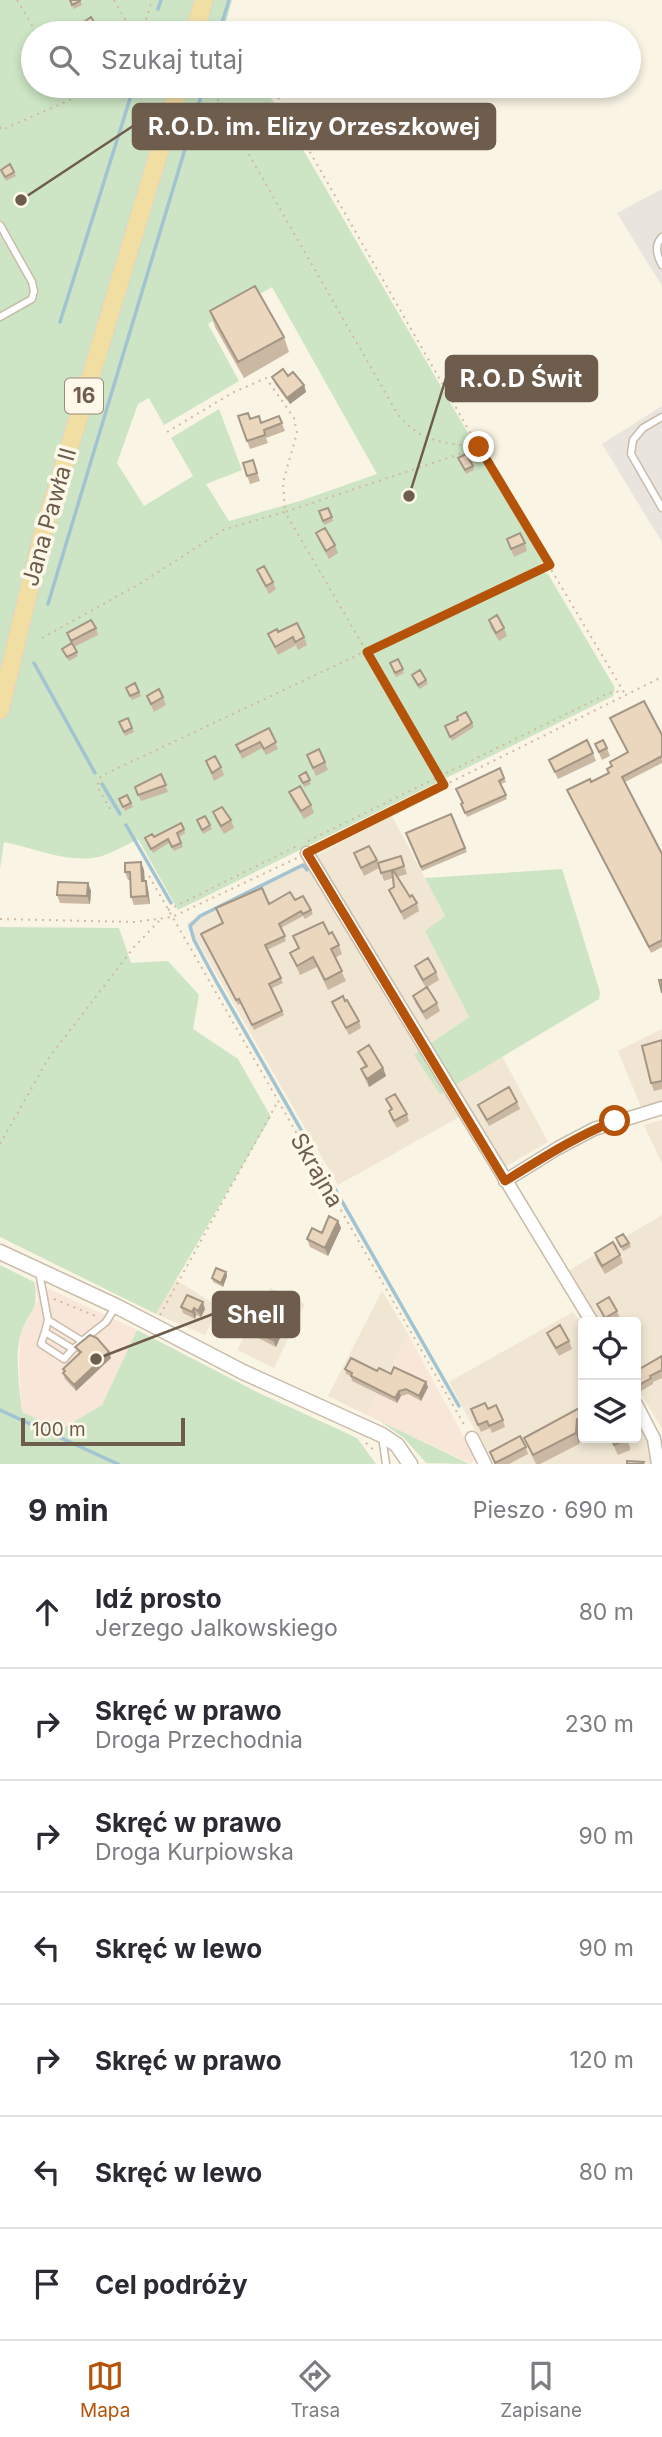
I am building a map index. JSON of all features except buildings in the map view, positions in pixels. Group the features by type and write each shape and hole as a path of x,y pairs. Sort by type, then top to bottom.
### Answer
{"main road":[{"path":"198,21 204,0"},
{"name":"Jana Pawła II","path":"0,710 42,537 175,98"}],"street":[{"path":"307,853 589,1317"},
{"path":"505,1181 594,1129 662,1108"},
{"path":"0,1252 116,1306 232,1366 382,1435 397,1445 410,1464"},
{"path":"641,1414 654,1439 658,1464"},
{"path":"472,1438 485,1464"}],"lane":[{"path":"0,225 32,282 34,291 32,299 0,317"},
{"path":"662,237 658,241 657,256 662,265"},
{"path":"662,417 643,428 633,440 631,454 662,508"},
{"path":"38,1270 48,1320 41,1344 64,1359 106,1322 116,1306"},
{"path":"48,1320 82,1341"},
{"path":"45,1332 73,1349"},
{"path":"382,1435 386,1464"}],"path":[{"path":"17,0 30,21"},
{"path":"114,0 126,21"},
{"path":"146,21 152,0"},
{"path":"217,98 397,413 407,426 419,435 479,447"},
{"path":"278,98 625,695"},
{"path":"0,127 2,130 71,99"},
{"path":"167,432 232,393 266,378 294,418 297,433 283,482 285,512 444,785"},
{"path":"42,638 141,583 225,529 285,512 479,447"},
{"path":"110,809 97,786 101,776 550,565"},
{"path":"0,919 134,922 172,917 662,677"},
{"path":"168,910 609,693 623,691"},
{"name":"Skrajna","path":"149,876 472,1438"},
{"path":"0,1144 48,1059 134,947 160,920"},
{"path":"158,1318 278,1102"}],"shaded area":[{"path":"662,189 662,286 617,213"},
{"path":"662,406 662,542 602,444"},
{"path":"392,816 445,916 425,931 469,1017 415,1055 440,1093 502,1056 548,1142 503,1168 470,1111 338,1185 187,923"},
{"path":"662,1029 662,1101 641,1107 618,1051"},
{"path":"662,1120 662,1164 644,1125"},
{"path":"662,1215 662,1429 641,1393 641,1317 596,1317 568,1271"},
{"path":"176,1280 219,1307 205,1335 156,1314"},
{"path":"34,1282 137,1330 102,1405 60,1430 22,1412 20,1335 38,1300"},
{"path":"270,1288 305,1304 274,1368 237,1350"},
{"path":"382,1291 408,1334 367,1415 328,1396"},
{"path":"573,1312 578,1318 578,1443 641,1443 641,1423 651,1443 655,1464 496,1464 449,1382"},
{"path":"408,1334 475,1458 471,1464 367,1415"}],"green space":[{"path":"0,0 232,0 226,21 21,21 21,98 271,98 543,562 539,565 543,572 548,574 615,688 613,696 178,910 138,839 102,856 90,858 53,855 4,842 0,869","holes":["272,287 377,474 300,501 229,521 206,484 242,470 219,409 171,438 193,476 144,506 117,463 138,404 149,398 164,425 239,381 208,324"]},
{"path":"562,869 600,992 599,999 440,1094 414,1055 469,1017 425,931 445,916 425,878"},
{"path":"0,927 119,928 131,963 168,961 199,995 193,1029 238,1059 271,1117 156,1314 0,1237"},
{"path":"0,1265 34,1282 35,1305 24,1326 18,1351 22,1412 60,1430 102,1405 137,1330 257,1392 357,1438 376,1464 0,1464"},
{"path":"380,1421 469,1464 426,1463 404,1438"}],"waterway":[{"path":"158,9 161,0"},
{"path":"223,21 229,0"},
{"path":"60,322 130,98"},
{"path":"48,604 200,98"},
{"path":"34,663 95,773"},
{"path":"102,784 120,814"},
{"path":"126,825 171,903"},
{"path":"307,870 303,865 200,916 190,926 194,940 216,981 459,1406"},
{"path":"0,1410 118,1464"}],"place":[{"name":"R.O.D. im. Elizy Orzeszkowej","path":"21,200"},
{"name":"R.O.D Świt","path":"409,496"},
{"name":"Shell","path":"96,1359"}],"route":[{"path":"479,447 550,565 367,652 444,785 307,853 505,1181 558,1148 615,1121"}]}
